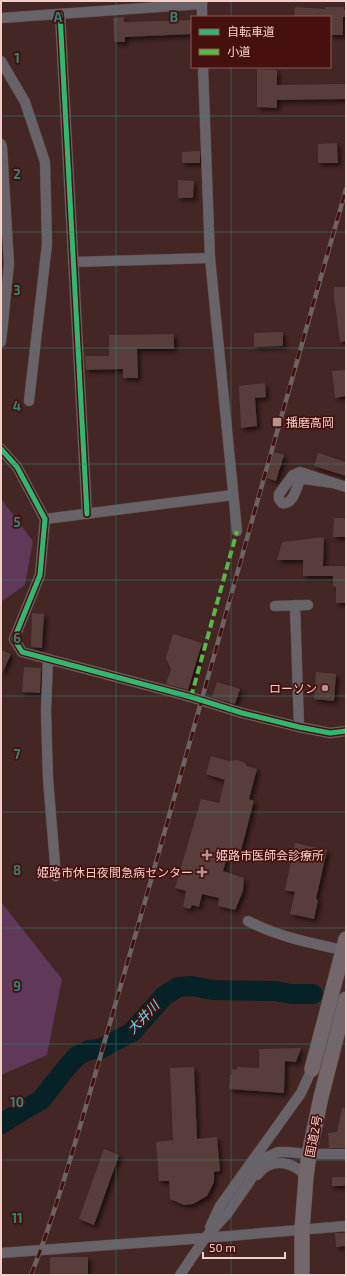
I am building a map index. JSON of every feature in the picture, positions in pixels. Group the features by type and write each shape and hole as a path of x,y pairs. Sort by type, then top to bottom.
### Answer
{"highway":[{"path":"312,1069 318,1053 344,944"},
{"name":"国道2号","path":"302,1275 302,1230 306,1177 321,1097 346,999"}],"street":[{"path":"1,18 202,2 202,16"},
{"path":"60,14 87,514"},
{"path":"1,61 25,102 45,162 47,244 29,401"},
{"path":"203,68 210,258 233,495 238,531"},
{"path":"1,144 3,155 8,264 1,342"},
{"path":"73,262 210,258"},
{"path":"1,443 4,453 17,467 45,519 40,575 14,639 22,652 191,697 242,713 299,727 330,733 346,731"},
{"path":"334,483 304,479 300,480 291,501 282,503 279,499 279,494 293,475 300,472 334,483 346,487"},
{"path":"45,519 233,495"},
{"path":"294,605 299,727"},
{"path":"275,606 308,605"},
{"path":"48,659 46,711 48,764 56,876"},
{"path":"248,921 287,938 344,944"},
{"path":"205,1238 220,1206 301,1093 312,1069"},
{"path":"180,1275 205,1238 227,1214 263,1160 273,1154 286,1152 346,1154"},
{"path":"250,1181 264,1167 279,1163 298,1168 306,1177"},
{"path":"1,1253 346,1226"}],"shaded area":[{"path":"1,499 33,541 25,585 1,602"},
{"path":"1,902 62,979 47,1055 1,1075"}],"building":[{"path":"295,7 325,9 325,7 344,7 344,10 346,10 346,17 343,17 343,35 331,35 331,16 294,16"},
{"path":"124,17 124,22 191,20 191,34 125,37 125,42 114,42 113,18"},
{"path":"257,69 277,70 277,85 346,84 346,99 277,100 277,108 257,107"},
{"path":"337,143 338,163 318,163 318,144"},
{"path":"200,151 200,163 182,163 182,152"},
{"path":"178,180 194,181 193,198 178,198"},
{"path":"334,287 346,287 346,341 340,342 334,303"},
{"path":"283,332 283,346 254,347 254,333"},
{"path":"174,334 174,349 137,349 138,378 123,378 123,369 86,370 85,356 109,356 109,335"},
{"path":"346,370 346,396 335,398 332,371"},
{"path":"265,383 266,397 255,398 257,426 241,428 239,386"},
{"path":"274,452 284,455 276,481 267,478"},
{"path":"318,453 346,462 346,476 314,466"},
{"path":"334,518 346,518 346,537 333,537"},
{"path":"324,537 323,566 346,566 346,603 336,603 336,587 333,586 333,576 303,576 303,560 277,560 282,542"},
{"path":"32,613 44,614 42,648 31,647"},
{"path":"173,634 202,643 188,690 166,684 171,669 166,658"},
{"path":"1,650 11,654 1,676"},
{"path":"24,667 41,668 40,693 22,692"},
{"name":"ローソン","path":"316,672 336,674 334,701 314,699"},
{"path":"217,682 240,689 235,704 212,697"},
{"path":"211,756 229,761 237,760 245,763 247,766 257,769 249,799 254,801 240,854 229,851 223,871 244,878 243,891 235,910 218,906 219,898 202,894 199,907 192,905 190,909 183,907 186,891 175,888 201,799 219,803 225,780 206,774"},
{"path":"295,843 327,850 316,899 318,900 314,919 290,914 295,892 285,890"},
{"path":"301,1048 296,1062 285,1061 284,1093 229,1089 232,1069 237,1070 237,1067 259,1068 259,1049"},
{"path":"194,1067 197,1139 217,1137 220,1171 214,1172 214,1182 207,1196 193,1204 184,1205 170,1199 169,1181 159,1181 156,1142 173,1140 170,1068"},
{"path":"342,1108 346,1108 346,1148 329,1148 328,1133 337,1132"},
{"path":"104,1149 119,1155 94,1225 79,1219"},
{"path":"332,1177 346,1177 346,1186 332,1186"},
{"path":"335,1233 345,1233 346,1246 336,1247"},
{"path":"50,1257 88,1257 88,1275 50,1275"}],"waterway":[{"name":"大井川","path":"1,1124 41,1100 77,1056 89,1050 100,1049 132,1032 164,996 178,987 192,986 213,990 276,991 291,994 313,994"}],"railway":[{"path":"31,1275 53,1215 84,1113 346,189"}],"marked path":[{"path":"191,697 237,531"}],"cycle path":[{"path":"60,14 87,514"},
{"path":"1,449 17,467 45,519 40,575 14,639 22,652 191,697 242,713 299,727 330,733 346,731"}],"place":[{"name":"播磨高岡","path":"277,422"},
{"name":"ローソン","path":"325,688"},
{"name":"姫路市医師会診療所","path":"207,855"},
{"name":"姫路市休日夜間急病センター","path":"202,872"}]}
